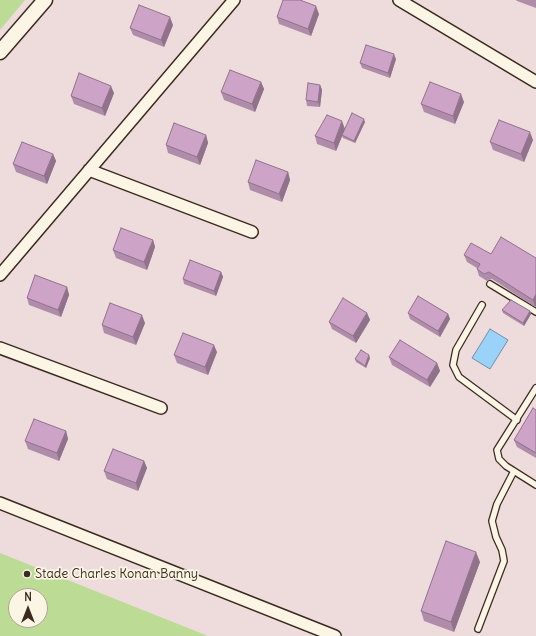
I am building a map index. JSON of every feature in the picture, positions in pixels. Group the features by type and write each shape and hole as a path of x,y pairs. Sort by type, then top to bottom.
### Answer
{"street":[{"path":"0,52 45,0"},
{"path":"0,275 234,0"},
{"path":"399,0 536,82"},
{"path":"89,170 252,232"},
{"path":"0,348 161,408"},
{"path":"0,503 335,636"}],"lane":[{"path":"490,284 536,312"},
{"path":"482,305 456,350 453,365 459,377 517,420"},
{"path":"536,388 497,450 498,459 536,485"},
{"path":"478,629 504,561 502,550 496,537 492,521 497,504 514,471"}],"green space":[{"path":"0,0 25,0 0,30"},
{"name":"Stade Charles Konan Banny","path":"0,553 208,636 0,636"}],"water":[{"path":"490,329 508,340 490,369 472,358"}],"building":[{"path":"283,0 300,0 316,6 308,29 277,17"},
{"path":"139,5 170,17 161,40 130,28"},
{"path":"366,45 394,54 388,73 360,63"},
{"path":"230,70 261,82 252,104 221,92"},
{"path":"79,73 111,86 102,108 71,96"},
{"path":"430,82 461,94 453,116 421,104"},
{"path":"308,83 320,85 318,102 306,100"},
{"path":"352,113 364,119 354,141 342,135"},
{"path":"327,115 342,121 334,143 315,136"},
{"path":"499,120 530,132 521,154 490,142"},
{"path":"174,123 206,135 197,157 166,145"},
{"path":"22,142 53,154 44,176 13,164"},
{"path":"256,160 288,172 279,194 248,182"},
{"path":"121,228 153,240 144,262 113,250"},
{"path":"501,237 536,258 536,294 533,300 489,272 484,274 477,269 480,264 464,255 471,243 491,254"},
{"path":"190,260 221,272 214,291 183,279"},
{"path":"35,275 67,287 58,310 27,298"},
{"path":"418,296 448,314 438,331 408,313"},
{"path":"343,298 367,313 353,336 329,322"},
{"path":"511,300 530,311 523,323 502,310"},
{"path":"110,303 142,315 133,337 102,325"},
{"path":"183,333 214,345 205,367 174,355"},
{"path":"400,340 437,363 427,380 389,357"},
{"path":"361,350 369,355 365,366 355,359"},
{"path":"533,408 536,410 536,453 514,440"},
{"path":"34,419 66,431 57,453 25,441"},
{"path":"113,449 144,461 136,483 104,471"},
{"path":"446,541 476,552 451,622 421,611"}],"place":[{"name":"Stade Charles Konan Banny","path":"27,574"}]}
